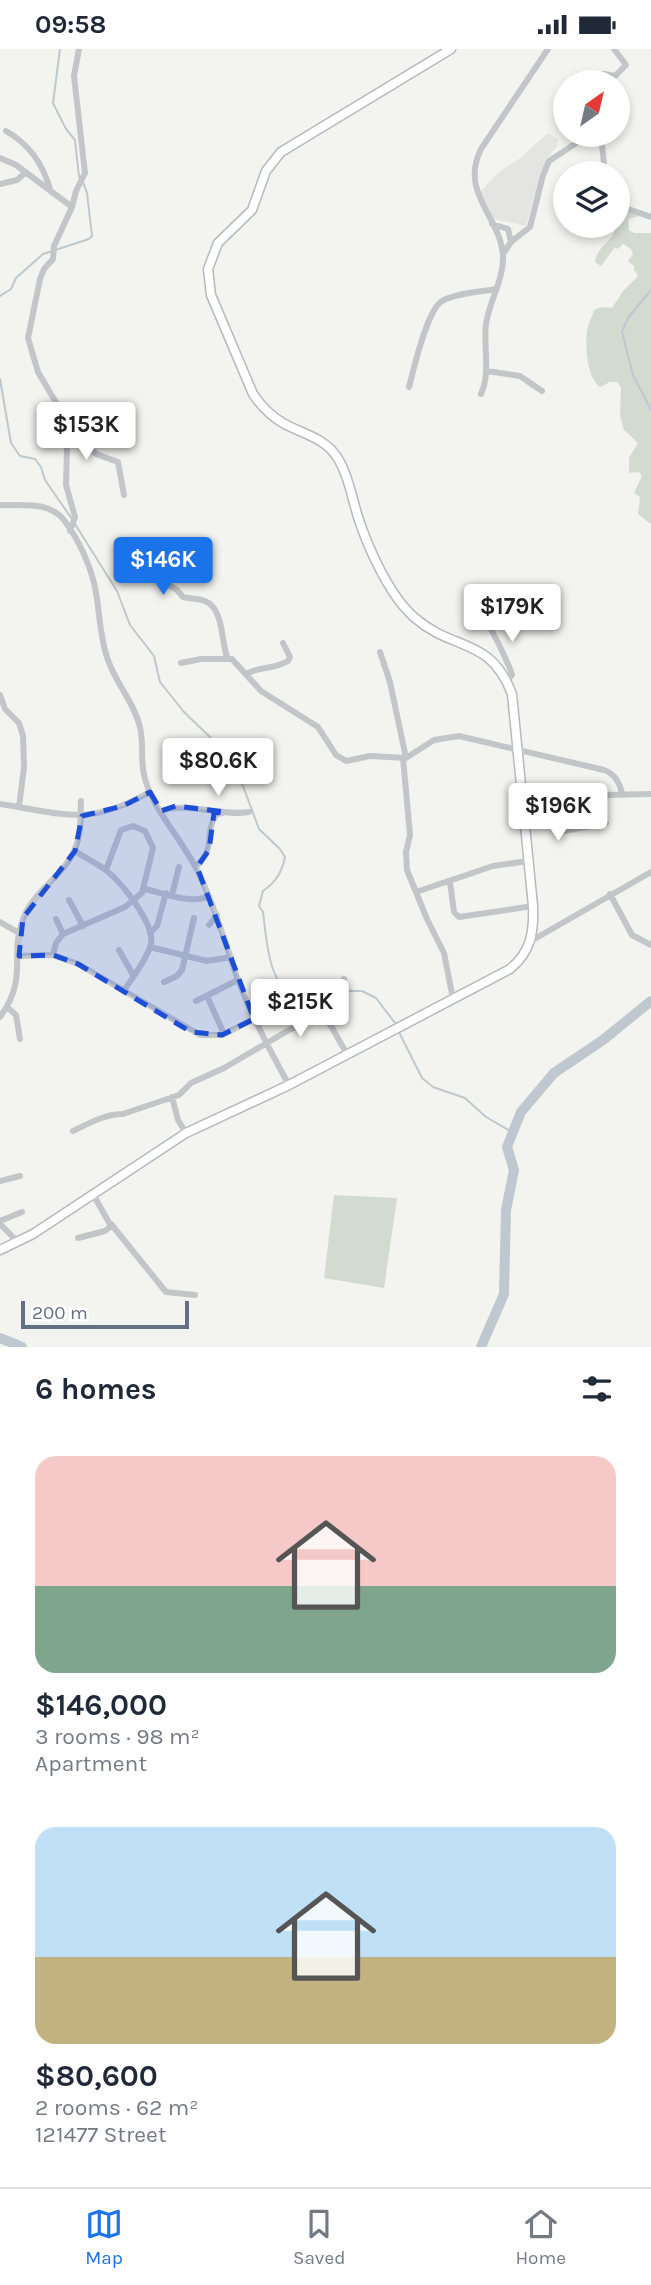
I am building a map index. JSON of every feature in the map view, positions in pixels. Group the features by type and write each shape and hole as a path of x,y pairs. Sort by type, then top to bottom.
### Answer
{"street":[{"path":"79,49 74,76 82,180 54,246 53,259 40,279 28,338 38,372 64,416 88,447 101,457 118,461 124,495"},
{"path":"0,1250 94,1196 186,1133 289,1085 510,969 523,957 531,941 533,906 512,694 507,681 494,661 435,632 403,606 366,540 337,457 317,438 274,417 261,406 253,394 217,313 208,280 210,261 216,247 252,211 266,171 279,154 451,49"},
{"path":"503,254 476,190 477,157 548,49"},
{"path":"614,49 626,65 621,70"},
{"path":"6,131 32,152 44,171 50,189"},
{"path":"481,394 487,371 486,326 503,254 512,242 530,227 542,175 556,155 584,138 597,136 602,145 604,161"},
{"path":"0,158 26,172 72,207"},
{"path":"0,184 17,180 26,172"},
{"path":"630,209 651,217"},
{"path":"492,224 508,229 512,242"},
{"path":"410,387 423,336 438,304 447,299 496,289"},
{"path":"487,371 520,376 542,391"},
{"path":"64,416 68,449 65,474 67,492 75,517 71,529"},
{"path":"0,505 49,508 71,529 92,574 102,641 113,675 125,693 140,727 142,764 150,792 196,867 217,915 254,1019 289,1085"},
{"path":"188,551 177,557 173,564 153,568 164,582 183,597 204,600 211,605 222,629 222,642 227,657"},
{"path":"471,611 491,630 511,667 512,675 507,681"},
{"path":"246,674 253,670 277,667 288,661 283,643"},
{"path":"380,652 390,682 404,758 410,835 406,862 416,892 444,953 453,999"},
{"path":"181,663 227,657 234,660 267,696 318,727 340,759 351,761 370,756 404,758 424,745 459,736 607,771 619,782 622,794"},
{"path":"0,695 5,709 19,723 23,736 24,768 19,807"},
{"path":"0,804 82,816 123,806 150,792"},
{"path":"521,801 651,794"},
{"path":"555,800 555,812 562,830 570,831 590,824 606,823"},
{"path":"0,1017 15,993 19,933 23,918 75,851 82,816 80,801"},
{"path":"161,811 176,806 249,812"},
{"path":"196,867 210,854 213,820 217,814 225,812"},
{"path":"53,955 56,943 63,934 125,907 145,888 153,848 145,831 137,827 127,827 117,837 106,870"},
{"path":"75,851 106,870 133,901 148,925 150,947 124,991"},
{"path":"416,892 493,866 528,861"},
{"path":"150,933 157,926 179,867"},
{"path":"531,941 651,872"},
{"path":"450,882 454,912 459,917 533,906"},
{"path":"145,888 199,900 209,896"},
{"path":"610,894 632,935 651,945"},
{"path":"69,900 83,926"},
{"path":"209,925 217,915"},
{"path":"164,982 180,973 194,918"},
{"path":"56,919 63,934"},
{"path":"0,922 19,933"},
{"path":"150,947 207,961 231,957"},
{"path":"119,950 133,975"},
{"path":"19,957 53,955 78,964 124,991 140,1005 200,1035 214,1037 254,1019"},
{"path":"73,1131 99,1118 123,1114 179,1095 191,1083 224,1068 304,1022 324,1014 344,979"},
{"path":"196,1001 238,980"},
{"path":"207,996 224,1034"},
{"path":"7,1007 17,1017 20,1039"},
{"path":"324,1014 346,1054"},
{"path":"172,1097 178,1119 186,1133"},
{"path":"0,1181 20,1176"},
{"path":"94,1196 111,1224 166,1292 195,1295"},
{"path":"18,1242 0,1222 22,1212"},
{"path":"78,1238 105,1231 111,1224"}],"highlighted area":[{"path":"150,792 161,811 176,806 225,812 214,813 209,850 197,867 254,1019 222,1035 191,1032 78,964 53,955 19,956 23,918 75,851 82,816 123,806"}],"shaded area":[{"path":"548,133 553,136 553,147 556,147 540,173 526,226 494,219 480,192 500,171 519,159"},
{"path":"630,231 651,233 651,524 638,514 640,497 634,493 642,476 639,472 629,473 629,458 638,443 624,430 620,416 621,387 617,382 600,387 596,383 590,370 586,338 594,310 601,307 612,308 623,291 638,276 634,266 628,261 633,254 631,249 623,244 618,249 615,247 601,266 595,262 600,250 611,238 630,238"},
{"path":"334,1195 397,1198 384,1288 324,1278"}],"waterway":[{"path":"60,49 53,103 66,129 75,140 79,177"},
{"path":"0,296 11,289 16,278 43,254 92,236 87,193 83,182"},
{"path":"651,290 628,318 622,332 633,375 651,410"},
{"path":"0,379 11,443 20,456 35,459 45,480 72,519"},
{"path":"75,524 117,591 130,625 154,656 160,682 184,712 210,737 240,778 259,829 285,857 278,876 263,891 259,906 263,912 270,959 279,983 296,995 334,991"},
{"path":"340,991 362,991 376,998 395,1023"},
{"path":"481,1347 504,1294 506,1210 514,1170 507,1147 521,1112 554,1073 603,1040 651,1001"},
{"path":"399,1032 422,1078 433,1087 465,1098 486,1117 512,1132"},
{"path":"0,1338 22,1347"}]}
